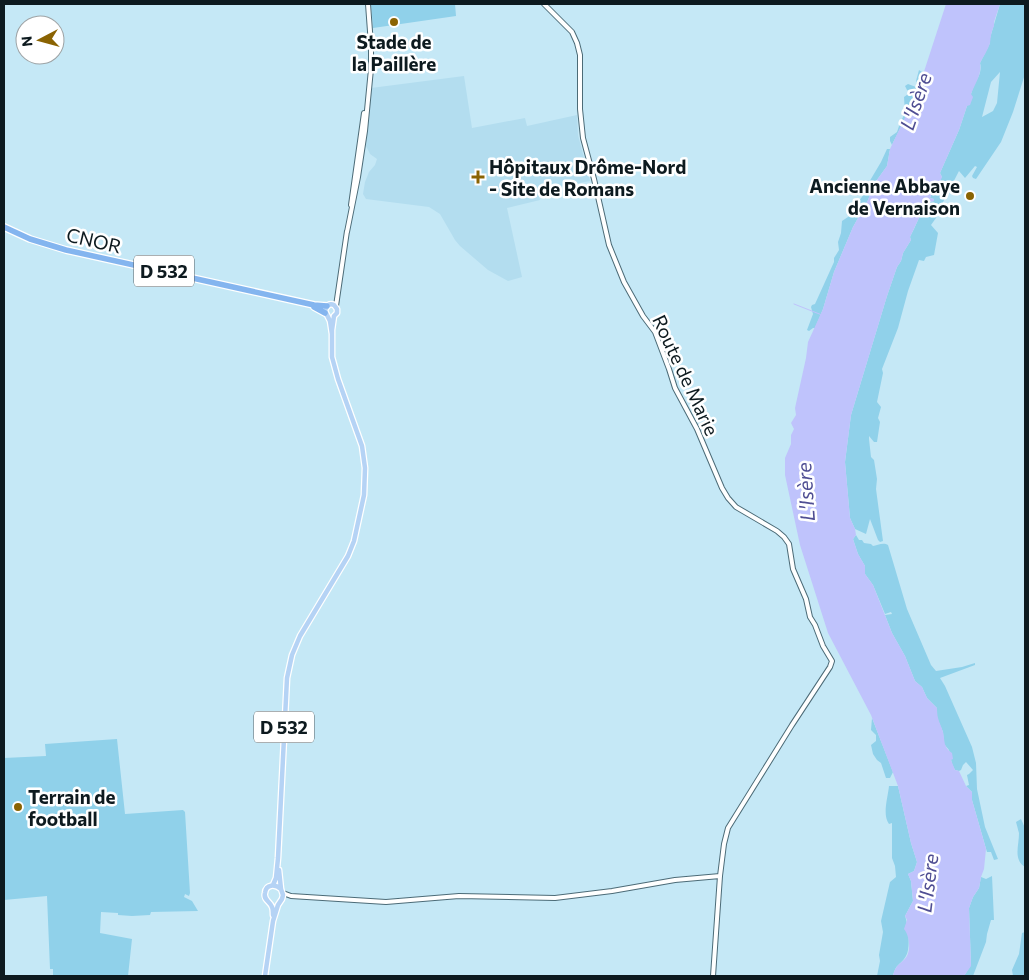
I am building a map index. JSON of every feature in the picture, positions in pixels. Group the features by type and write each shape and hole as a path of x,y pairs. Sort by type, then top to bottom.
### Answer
{"highway":[{"name":"CNOR","path":"4,227 30,239 66,250 314,305 328,310"},
{"name":"CNOR","path":"4,231 30,242 66,253 328,310"}],"main road":[{"path":"336,306 338,311 334,316 328,310 336,306"},
{"name":"D 532","path":"328,310 332,334"},
{"name":"D 532","path":"273,885 276,878 278,858 287,678 290,664 300,636 348,556 356,533 365,486 364,456 334,365 332,334 334,316"},
{"name":"D 532","path":"278,858 282,891"},
{"path":"265,976 273,926 282,891 273,885 268,887 265,892 266,900 273,908 273,926"},
{"path":"270,903 275,904 281,900"}],"street":[{"path":"347,232 355,196 365,131 372,58 368,4"},
{"name":"Route de Marie","path":"544,4 574,34 577,42 580,55 580,109 583,138 609,245 624,282 643,316 655,332 670,369 675,388 697,429 728,498 736,507 777,531 789,544 796,577 806,599 810,617 832,661 728,828 720,876"},
{"path":"336,306 369,86"},
{"path":"328,310 339,287"},
{"path":"281,900 291,896 386,902 459,896 543,898 612,891 675,880 720,876 713,976"},
{"path":"282,891 291,896"}],"shaded area":[{"name":"Stade de la Paillère","path":"371,4 455,4 456,16 373,28"},
{"path":"1000,4 1025,4 1025,74 1013,112 1001,142 976,179 972,176 977,167 975,166 965,178 959,171 931,225 938,233 934,255 926,257 924,261 919,260 898,328 882,369 883,373 877,402 881,407 878,418 880,422 877,442 874,442 869,436 871,457 874,460 877,479 876,489 883,541 880,542 870,519 866,534 855,529 850,518 845,462 851,415 897,267 911,240 910,237 926,203 934,201 934,199 930,198 935,184 942,177 940,173 959,130 975,82 980,73 980,63 990,43","holes":["1000,72 997,103 993,111 982,117 991,82"]},
{"path":"919,70 922,72 922,78 892,145 890,137 897,132 905,113 904,97 911,92 905,86 908,84 916,87"},
{"name":"Hôpitaux Drôme-Nord - Site de Romans","path":"464,76 472,128 525,118 527,126 577,115 578,135 590,181 538,191 540,200 507,208 522,277 508,281 488,270 460,246 440,214 429,207 366,199 363,194 369,172 377,159 370,154 366,146 371,88"},
{"path":"887,149 890,149 887,166 874,184 868,200 853,227 834,272 815,328 809,331 807,330 813,314 811,307 815,304 839,250 838,242 842,221 848,217 866,191 865,189"},
{"path":"856,535 859,540 873,546 888,545 907,609 931,665 936,671 975,663 975,665 940,678 972,747 976,763 977,789 985,827 998,859 994,860 991,852 987,852 972,800 972,792 966,786 969,785 967,775 973,770 966,762 959,771 955,770 952,764 937,718 937,708 927,698 922,687 915,681 905,656 892,633 885,615 892,614 891,612 885,614 873,585 865,574 865,566 858,554 853,539"},
{"path":"872,718 893,772 890,778 886,778 881,763 873,754 871,745 876,741 876,735 871,730"},
{"path":"117,739 125,814 183,810 185,812 190,893 189,896 185,894 184,897 192,901 198,911 151,912 150,915 132,916 101,912 100,933 132,939 128,976 53,976 53,969 50,969 47,896 4,900 4,758 46,756 45,744"},
{"path":"889,786 898,786 917,862 914,871 908,874 911,881 913,901 905,916 908,952 895,969 893,976 877,976 883,932 881,921 890,882 896,877 892,858 892,823 889,824 886,816"},
{"path":"1021,819 1025,828 1025,867 1021,864 1018,856 1019,833 1016,822"},
{"path":"992,876 994,920 991,920 986,942 973,976 964,976 971,965 969,908 979,888 981,877 986,879"},
{"path":"1025,932 1025,975 1013,976 1012,970 1019,954 1022,933"}],"water":[{"name":"L'Isère","path":"946,4 1000,4 990,43 980,63 979,75 971,94 973,97 970,105 967,106 959,130 940,173 942,177 940,182 935,184 930,198 934,199 934,201 926,203 910,237 911,240 897,267 887,296 851,415 845,462 850,518 856,535 853,539 858,554 865,566 865,574 873,585 892,633 905,656 915,681 922,687 927,698 937,708 945,744 952,753 953,759 951,760 955,770 959,771 966,786 972,792 972,800 986,849 984,869 979,888 969,908 971,966 964,976 893,976 899,964 907,956 909,949 909,942 904,929 907,920 905,916 913,901 911,881 908,874 914,871 917,862 898,786 871,715 828,633 800,545 785,475 785,458 791,444 791,435 794,429 791,423 796,415 795,408 808,342 823,309 834,272 853,227 868,200 874,184 887,166 890,149 918,90"}],"waterway":[{"path":"794,304 822,315"}],"place":[{"name":"Stade de la Paillère","path":"394,22"},
{"name":"Hôpitaux Drôme-Nord - Site de Romans","path":"478,177"},
{"name":"Ancienne Abbaye de Vernaison","path":"970,196"},
{"name":"Terrain de football","path":"18,807"}]}
